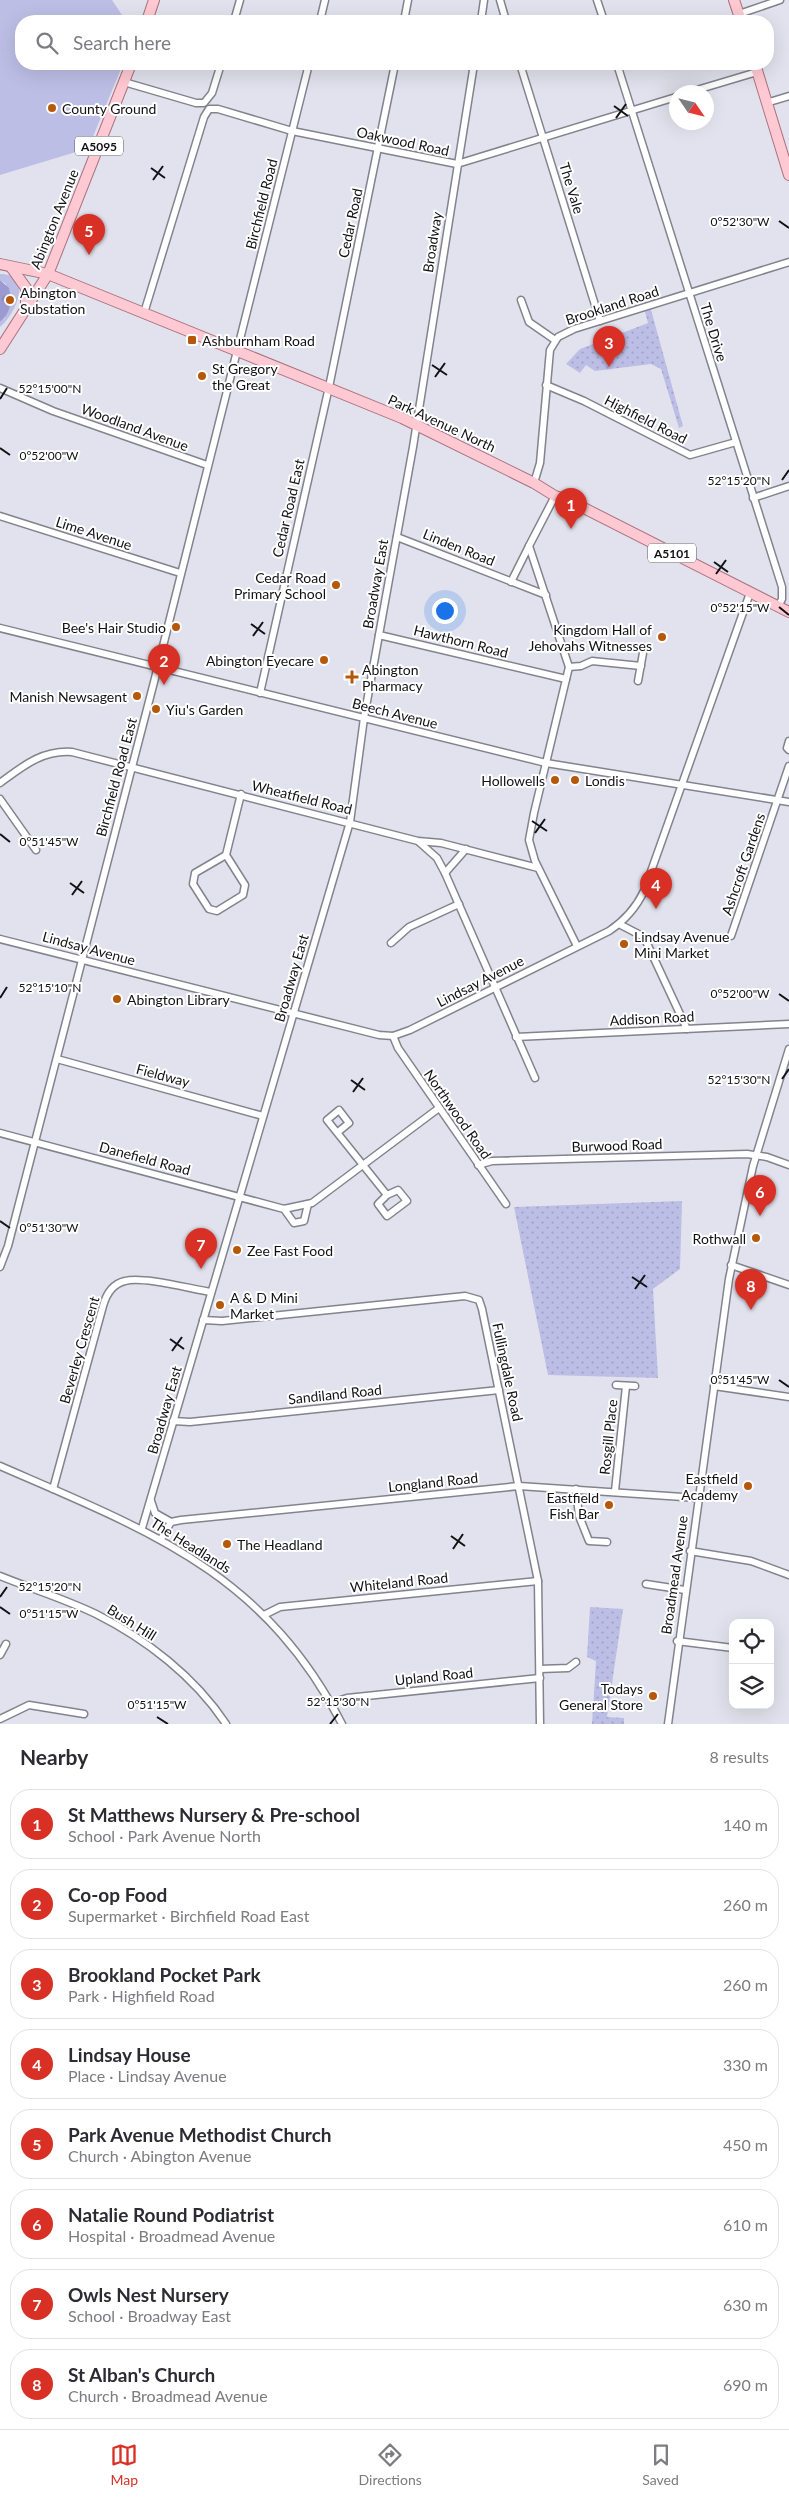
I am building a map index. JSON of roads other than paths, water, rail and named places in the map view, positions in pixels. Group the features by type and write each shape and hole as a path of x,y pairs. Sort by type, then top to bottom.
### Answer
{"main road":[{"path":"149,15 154,0"},
{"path":"734,0 739,15"},
{"name":"Abington Avenue","path":"0,349 48,274 129,70"},
{"path":"757,70 789,174"},
{"path":"31,271 44,266 55,253"},
{"path":"55,253 58,270 70,283"},
{"path":"0,264 11,267 26,288 28,297 26,308"},
{"name":"A5101","path":"11,267 48,274 70,283"},
{"path":"38,292 51,283 70,283"},
{"name":"Park Avenue North","path":"70,283 416,424 534,483 555,496 570,501 789,612"},
{"path":"0,334 15,326"}],"street":[{"path":"236,15 240,0"},
{"path":"321,15 325,0"},
{"path":"405,15 408,0"},
{"path":"482,15 484,0"},
{"path":"500,0 504,15"},
{"path":"597,0 602,15"},
{"path":"747,15 780,0"},
{"path":"124,82 196,103 207,101 212,94 219,70"},
{"name":"Birchfield Road","path":"236,350 240,343 307,70"},
{"name":"Cedar Road","path":"328,387 394,70"},
{"name":"Broadway","path":"416,424 473,70"},
{"name":"The Vale","path":"522,70 600,321"},
{"name":"The Drive","path":"619,70 782,586 778,607"},
{"path":"709,85 750,70"},
{"path":"766,103 789,96"},
{"name":"Oakwood Road","path":"144,313 204,117 209,109 218,109 292,131 457,164 669,99"},
{"name":"Brookland Road","path":"534,483 540,468 550,350 555,340 567,332 600,321 789,262"},
{"path":"521,300 528,322 555,340"},
{"name":"Birchfield Road East","path":"0,1267 8,1246 158,668 236,350"},
{"name":"Highfield Road","path":"546,385 584,401 690,456 736,442"},
{"name":"Cedar Road East","path":"260,693 328,387"},
{"name":"Woodland Avenue","path":"0,388 54,411 207,465"},
{"name":"Broadway East","path":"142,1528 350,822 364,718 416,424"},
{"path":"753,498 789,486"},
{"path":"511,582 555,496"},
{"name":"Lime Avenue","path":"0,516 180,573"},
{"name":"Linden Road","path":"397,537 546,595"},
{"path":"529,546 570,667 529,834 531,849 538,868 577,946"},
{"name":"Lindsay Avenue","path":"0,939 379,1035 393,1036 619,924 637,904 644,891 750,593"},
{"name":"Beech Avenue","path":"0,628 546,763 789,802"},
{"name":"Hawthorn Road","path":"379,635 566,680"},
{"path":"638,682 643,653"},
{"path":"570,667 581,666 592,661 641,666"},
{"path":"789,741 787,748 789,750"},
{"name":"Wheatfield Road","path":"0,783 31,761 59,752 79,754 241,794 418,841 441,843 538,868"},
{"name":"Ashcroft Gardens","path":"731,936 789,766"},
{"path":"226,855 245,885 243,895 217,911 209,909 193,884 195,873 226,855 241,794"},
{"path":"0,799 36,850"},
{"path":"418,841 437,858 445,873 535,1078"},
{"path":"445,873 466,849"},
{"path":"391,944 409,927 458,904"},
{"path":"619,924 644,937 687,1029"},
{"name":"Addison Road","path":"516,1038 789,1024"},
{"name":"Northwood Road","path":"393,1036 398,1048 506,1204"},
{"name":"Broadmead Avenue","path":"668,1724 677,1641 731,1265 757,1155 789,1049"},
{"name":"Fieldway","path":"57,1058 263,1116"},
{"name":"Danefield Road","path":"0,1133 148,1171 284,1209 308,1204 439,1108"},
{"path":"338,1132 387,1195"},
{"name":"Burwood Road","path":"478,1165 492,1161 757,1155 789,1165"},
{"path":"398,1190 407,1201 387,1216 378,1204 387,1195 398,1190"},
{"name":"Danefield Road","path":"284,1209 294,1222 304,1221 308,1204"},
{"path":"731,1265 789,1285"},
{"name":"Beverley Crescent","path":"53,1489 102,1306 109,1292 117,1284 134,1280 211,1292"},
{"name":"Fullingdale Road","path":"203,1320 222,1321 472,1296 479,1300 538,1581 540,1724"},
{"path":"616,1385 635,1386"},
{"name":"Rosgill Place","path":"615,1491 626,1386"},
{"path":"714,1386 789,1397"},
{"name":"Sandiland Road","path":"173,1421 190,1422 499,1390"},
{"name":"The Headlands","path":"0,1466 142,1528 219,1575 264,1615 297,1652 331,1703 342,1724"},
{"name":"Longland Road","path":"171,1522 519,1486 698,1498"},
{"path":"576,1489 579,1516 589,1540 607,1542"},
{"path":"151,1500 155,1513 171,1522 161,1539"},
{"path":"690,1551 751,1561 789,1576"},
{"name":"Bush Hill","path":"0,1576 96,1614 137,1638 181,1672 218,1712 226,1724"},
{"name":"Whiteland Road","path":"264,1615 280,1607 538,1581"},
{"path":"646,1584 685,1590"},
{"path":"677,1641 729,1648"},
{"path":"0,1655 6,1644"},
{"path":"540,1669 568,1668 576,1662"},
{"name":"Upland Road","path":"331,1703 347,1698 540,1678"},
{"path":"0,1721 28,1705 84,1714"}],"place":[{"name":"County Ground","path":"52,108"},
{"name":"Park Avenue Methodist Church","path":"89,255"},
{"name":"Abington Substation","path":"10,300"},
{"name":"Ashburnham Road","path":"192,340"},
{"name":"Brookland Pocket Park","path":"609,367"},
{"name":"St Gregory the Great","path":"202,376"},
{"name":"St Matthews Nursery & Pre-school","path":"571,529"},
{"name":"Cedar Road Primary School","path":"336,585"},
{"name":"Bee's Hair Studio","path":"176,627"},
{"name":"Kingdom Hall of Jehovahs Witnesses","path":"662,637"},
{"name":"Abington Eyecare","path":"324,660"},
{"name":"Abington Pharmacy","path":"352,677"},
{"name":"Co-op Food","path":"164,685"},
{"name":"Manish Newsagent","path":"137,696"},
{"name":"Yiu's Garden","path":"156,709"},
{"name":"Hollowells","path":"555,780"},
{"name":"Londis","path":"575,780"},
{"name":"Lindsay House","path":"656,909"},
{"name":"Lindsay Avenue Mini Market","path":"624,944"},
{"name":"Abington Library","path":"117,999"},
{"name":"Natalie Round Podiatrist","path":"760,1216"},
{"name":"Rothwall","path":"756,1238"},
{"name":"Zee Fast Food","path":"237,1250"},
{"name":"Owls Nest Nursery","path":"201,1269"},
{"name":"A & D Mini Market","path":"220,1305"},
{"name":"St Alban's Church","path":"751,1310"},
{"name":"Eastfield Academy","path":"748,1486"},
{"name":"Eastfield Fish Bar","path":"609,1505"},
{"name":"The Headland","path":"227,1544"},
{"name":"Todays General Store","path":"653,1696"}]}
